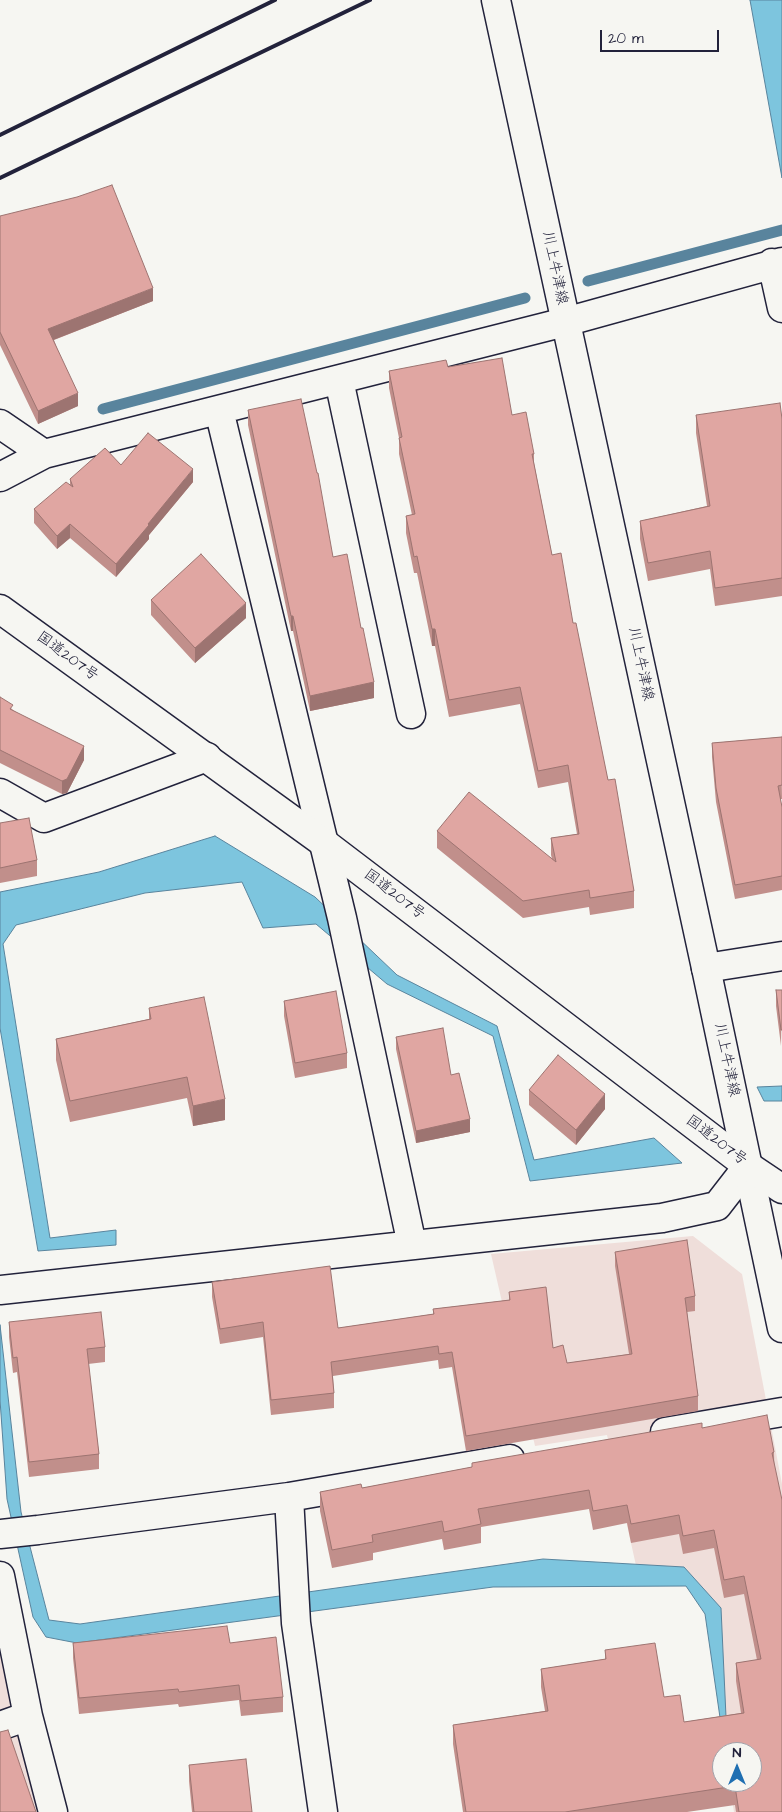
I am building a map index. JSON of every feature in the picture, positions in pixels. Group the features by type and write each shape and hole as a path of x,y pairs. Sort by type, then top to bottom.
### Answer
{"main road":[{"name":"川上牛津線","path":"496,0 782,1328"},
{"path":"0,477 44,454 565,322 777,263 782,308"},
{"path":"339,380 411,714"},
{"path":"218,410 352,961 412,1245"},
{"path":"0,424 44,454"},
{"name":"国道207号","path":"0,609 324,843 782,1190"},
{"path":"0,793 44,818 207,757"},
{"path":"706,968 782,956"},
{"path":"0,1290 662,1218 717,1206 748,1166"},
{"path":"637,1437 782,1412"},
{"path":"0,1534 289,1497 530,1455"},
{"path":"289,1497 296,1623 323,1812"},
{"path":"0,1576 28,1716 53,1812"},
{"path":"0,1726 28,1716"}],"shaded area":[{"path":"693,1236 742,1274 782,1484 782,1812 734,1812 731,1794 734,1792 762,1792 762,1742 724,1742 705,1614 686,1586 637,1570 607,1435 535,1446 491,1254"},
{"path":"0,1650 39,1812 0,1812"}],"water":[{"path":"750,0 782,0 782,178"},
{"path":"215,836 315,897 397,975 497,1026 534,1160 654,1138 682,1163 530,1181 493,1036 387,984 316,924 263,928 242,882 145,893 16,925 3,944 50,1238 116,1230 116,1245 38,1251 0,1028 0,892 99,872"},
{"path":"782,1086 782,1101 764,1101 757,1087"},
{"path":"0,1325 21,1512 49,1620 80,1624 543,1559 684,1567 721,1608 726,1717 725,1742 724,1742 705,1614 686,1586 493,1587 77,1643 46,1637 33,1617 7,1499 0,1400"}],"building":[{"path":"112,185 153,288 48,329 78,393 38,411 0,332 0,216 77,197"},
{"path":"502,358 512,415 526,412 534,454 532,454 552,555 561,553 573,623 576,623 608,780 615,779 634,891 590,898 589,890 523,901 437,831 469,792 556,862 551,838 579,834 568,765 538,771 520,687 449,700 435,629 432,629 417,556 414,557 406,516 415,514 399,438 402,437 389,371 446,360 448,367"},
{"path":"301,399 318,473 333,557 347,554 361,628 363,628 374,682 310,696 293,616 291,616 248,410"},
{"path":"780,403 782,419 782,578 715,588 710,551 648,563 640,521 710,506 696,415"},
{"path":"148,433 193,469 116,564 70,524 57,536 34,509 66,482 73,487 70,479 105,448 121,465"},
{"path":"201,554 246,603 195,648 151,600"},
{"path":"0,697 13,705 10,709 84,746 67,779 62,781 0,750"},
{"path":"782,737 782,785 778,786 782,807 782,876 735,885 716,788 712,743"},
{"path":"29,818 37,860 0,868 0,823"},
{"path":"776,990 782,990 782,1030 781,1030"},
{"path":"336,991 347,1053 295,1063 284,1001"},
{"path":"204,997 225,1099 193,1106 187,1077 70,1101 56,1039 151,1019 149,1008"},
{"path":"443,1028 451,1075 459,1073 470,1119 416,1131 396,1037"},
{"path":"558,1055 605,1094 576,1130 529,1090"},
{"path":"687,1240 695,1296 685,1298 698,1396 466,1436 452,1352 439,1354 438,1346 331,1362 334,1393 271,1400 263,1322 220,1329 212,1282 330,1266 338,1328 434,1314 433,1309 510,1300 509,1292 546,1287 553,1348 563,1345 567,1363 632,1354 615,1252"},
{"path":"101,1312 105,1347 87,1349 99,1454 29,1462 17,1357 13,1358 9,1322"},
{"path":"767,1415 774,1452 772,1453 782,1500 782,1812 739,1812 736,1792 762,1792 762,1742 712,1742 712,1790 565,1812 466,1812 453,1725 548,1711 541,1669 606,1659 605,1650 655,1643 664,1697 680,1695 684,1722 744,1713 736,1663 761,1659 744,1576 724,1580 714,1530 683,1536 679,1515 631,1524 627,1505 593,1511 589,1490 478,1509 481,1524 444,1532 442,1521 372,1535 373,1542 332,1550 320,1492 361,1484 362,1488 472,1467 472,1463 702,1423 702,1428"},
{"path":"227,1626 230,1643 276,1637 283,1697 241,1701 239,1685 179,1692 178,1689 79,1698 73,1643"},
{"path":"8,1730 36,1812 0,1812 0,1732"},
{"path":"246,1759 252,1812 194,1812 189,1765"}],"waterway":[{"path":"588,281 782,230"},
{"path":"103,409 525,298"}],"railway":[{"path":"0,135 275,0"},
{"path":"0,178 370,0"}]}
